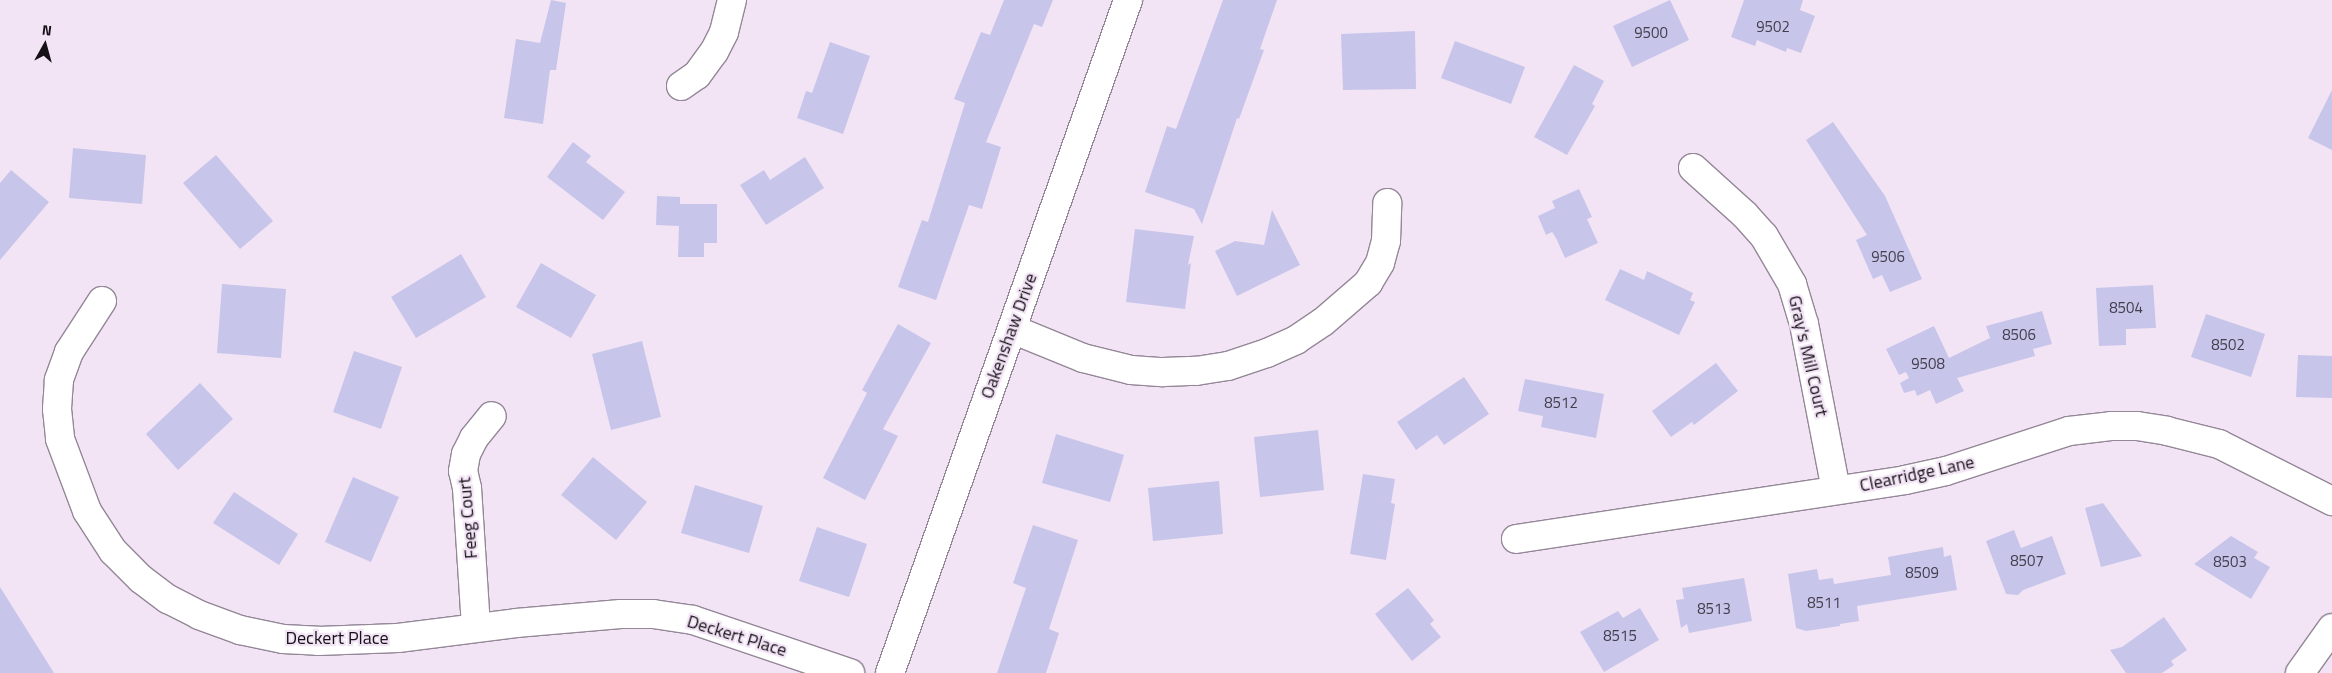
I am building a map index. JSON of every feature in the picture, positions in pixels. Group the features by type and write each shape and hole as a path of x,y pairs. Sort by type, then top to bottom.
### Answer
{"street":[{"path":"681,86 696,75 714,52 724,32 732,0"},
{"name":"Oakenshaw Drive","path":"890,673 1128,0"},
{"name":"Gray's Mill Court","path":"1693,168 1745,215 1764,236 1792,284 1804,324 1836,490"},
{"path":"1012,329 1083,358 1131,370 1163,372 1196,371 1228,366 1296,340 1323,322 1368,283 1380,263 1386,242 1387,203"},
{"name":"Deckert Place","path":"102,302 69,352 59,380 56,409 60,439 87,510 113,550 141,579 168,598 199,615 240,630 283,639 318,641 398,638 476,627 621,614 653,614 710,626 850,673"},
{"name":"Feeg Court","path":"476,627 467,488 463,471 466,454 474,438 492,416"},
{"name":"Clearridge Lane","path":"1516,539 1905,480 1946,471 2069,431 2111,426 2137,426 2193,436 2219,444 2332,501"},
{"path":"2300,673 2332,628"}],"building":[{"path":"551,0 566,3 556,70 550,70 543,124 504,118 516,39 540,43"},
{"path":"1004,0 1053,0 1042,27 1034,24 986,142 1001,147 982,209 969,205 936,300 898,287 922,220 928,222 965,103 954,99 981,32 990,35"},
{"path":"1223,0 1277,0 1260,49 1264,50 1239,119 1237,118 1202,224 1194,209 1145,192 1167,126 1176,129"},
{"path":"1670,0 1689,40 1632,67 1613,26"},
{"path":"1744,0 1803,0 1800,10 1815,16 1801,53 1787,48 1786,52 1757,40 1755,46 1731,37"},
{"path":"1415,31 1416,89 1343,90 1341,34"},
{"path":"1455,41 1525,67 1511,104 1441,78"},
{"path":"830,42 870,56 843,134 797,118 806,91 812,93"},
{"path":"1574,65 1604,81 1592,104 1595,106 1567,155 1534,137"},
{"path":"2332,90 2332,150 2308,138"},
{"path":"1833,122 1885,196 1922,279 1890,292 1882,275 1873,279 1856,240 1867,235 1806,140"},
{"path":"573,142 591,156 586,162 625,192 603,220 547,177"},
{"path":"73,148 146,155 142,204 69,198"},
{"path":"216,155 273,221 240,249 183,183"},
{"path":"805,157 824,188 766,225 740,185 764,170 770,180"},
{"path":"11,170 49,202 0,260 0,183"},
{"path":"1579,189 1592,217 1587,219 1598,243 1565,258 1552,232 1546,235 1538,216 1555,208 1552,201"},
{"path":"657,196 680,197 680,204 717,204 717,243 704,243 704,257 678,257 679,226 656,225"},
{"path":"1272,210 1300,265 1237,296 1215,251 1235,241 1264,245"},
{"path":"1135,229 1194,236 1188,265 1191,263 1185,309 1126,302"},
{"path":"461,254 486,297 416,338 391,297"},
{"path":"541,263 596,295 571,338 516,307"},
{"path":"1620,269 1644,280 1647,271 1693,293 1690,300 1695,302 1679,335 1605,300"},
{"path":"222,284 286,289 281,358 217,353"},
{"path":"2153,285 2156,328 2126,329 2126,345 2099,346 2096,288"},
{"path":"2042,311 2052,344 2033,349 2035,356 1957,378 1964,391 1936,404 1930,390 1917,396 1915,390 1904,393 1900,383 1909,378 1906,372 1899,375 1886,349 1934,326 1949,358 1990,338 1986,326"},
{"path":"2206,314 2265,334 2251,377 2191,357"},
{"path":"898,324 931,343 883,429 898,436 865,500 823,478 867,393 862,390"},
{"path":"642,341 661,417 611,430 592,354"},
{"path":"354,351 402,367 381,429 333,412"},
{"path":"2298,355 2332,356 2332,398 2296,397"},
{"path":"1716,363 1738,391 1694,425 1692,422 1671,437 1652,411"},
{"path":"1464,377 1489,414 1444,445 1437,435 1416,450 1397,422"},
{"path":"1525,379 1604,394 1596,438 1541,427 1543,416 1518,411"},
{"path":"200,383 233,419 178,470 146,434"},
{"path":"1318,430 1324,490 1260,497 1254,437"},
{"path":"1056,434 1124,455 1110,502 1042,483"},
{"path":"593,457 647,502 616,540 561,495"},
{"path":"1363,474 1395,479 1391,503 1395,504 1386,560 1350,554"},
{"path":"353,477 399,497 371,562 325,542"},
{"path":"1219,481 1223,534 1153,541 1148,488"},
{"path":"695,485 763,506 749,553 681,533"},
{"path":"234,492 298,534 279,565 213,523"},
{"path":"2103,503 2142,556 2101,567 2085,508"},
{"path":"1033,525 1078,540 1049,629 1059,633 1046,673 997,673 1026,588 1013,583"},
{"path":"817,527 867,544 849,597 799,581"},
{"path":"2014,530 2021,548 2052,536 2066,574 2023,590 2018,595 2006,594 1986,541"},
{"path":"2231,536 2258,552 2254,558 2270,567 2251,599 2194,564"},
{"path":"1943,547 1944,557 1951,555 1957,590 1857,606 1859,621 1840,624 1840,626 1806,631 1796,628 1788,574 1817,569 1819,580 1833,578 1834,584 1891,575 1888,557"},
{"path":"1744,578 1752,621 1689,633 1687,624 1681,628 1676,600 1684,599 1682,588"},
{"path":"0,587 54,673 0,673"},
{"path":"1408,588 1434,620 1430,624 1441,637 1412,661 1375,614"},
{"path":"1640,608 1659,640 1604,672 1580,632 1618,611 1623,618"},
{"path":"2164,617 2187,650 2171,661 2174,665 2162,673 2126,673 2110,650 2122,647"}]}
